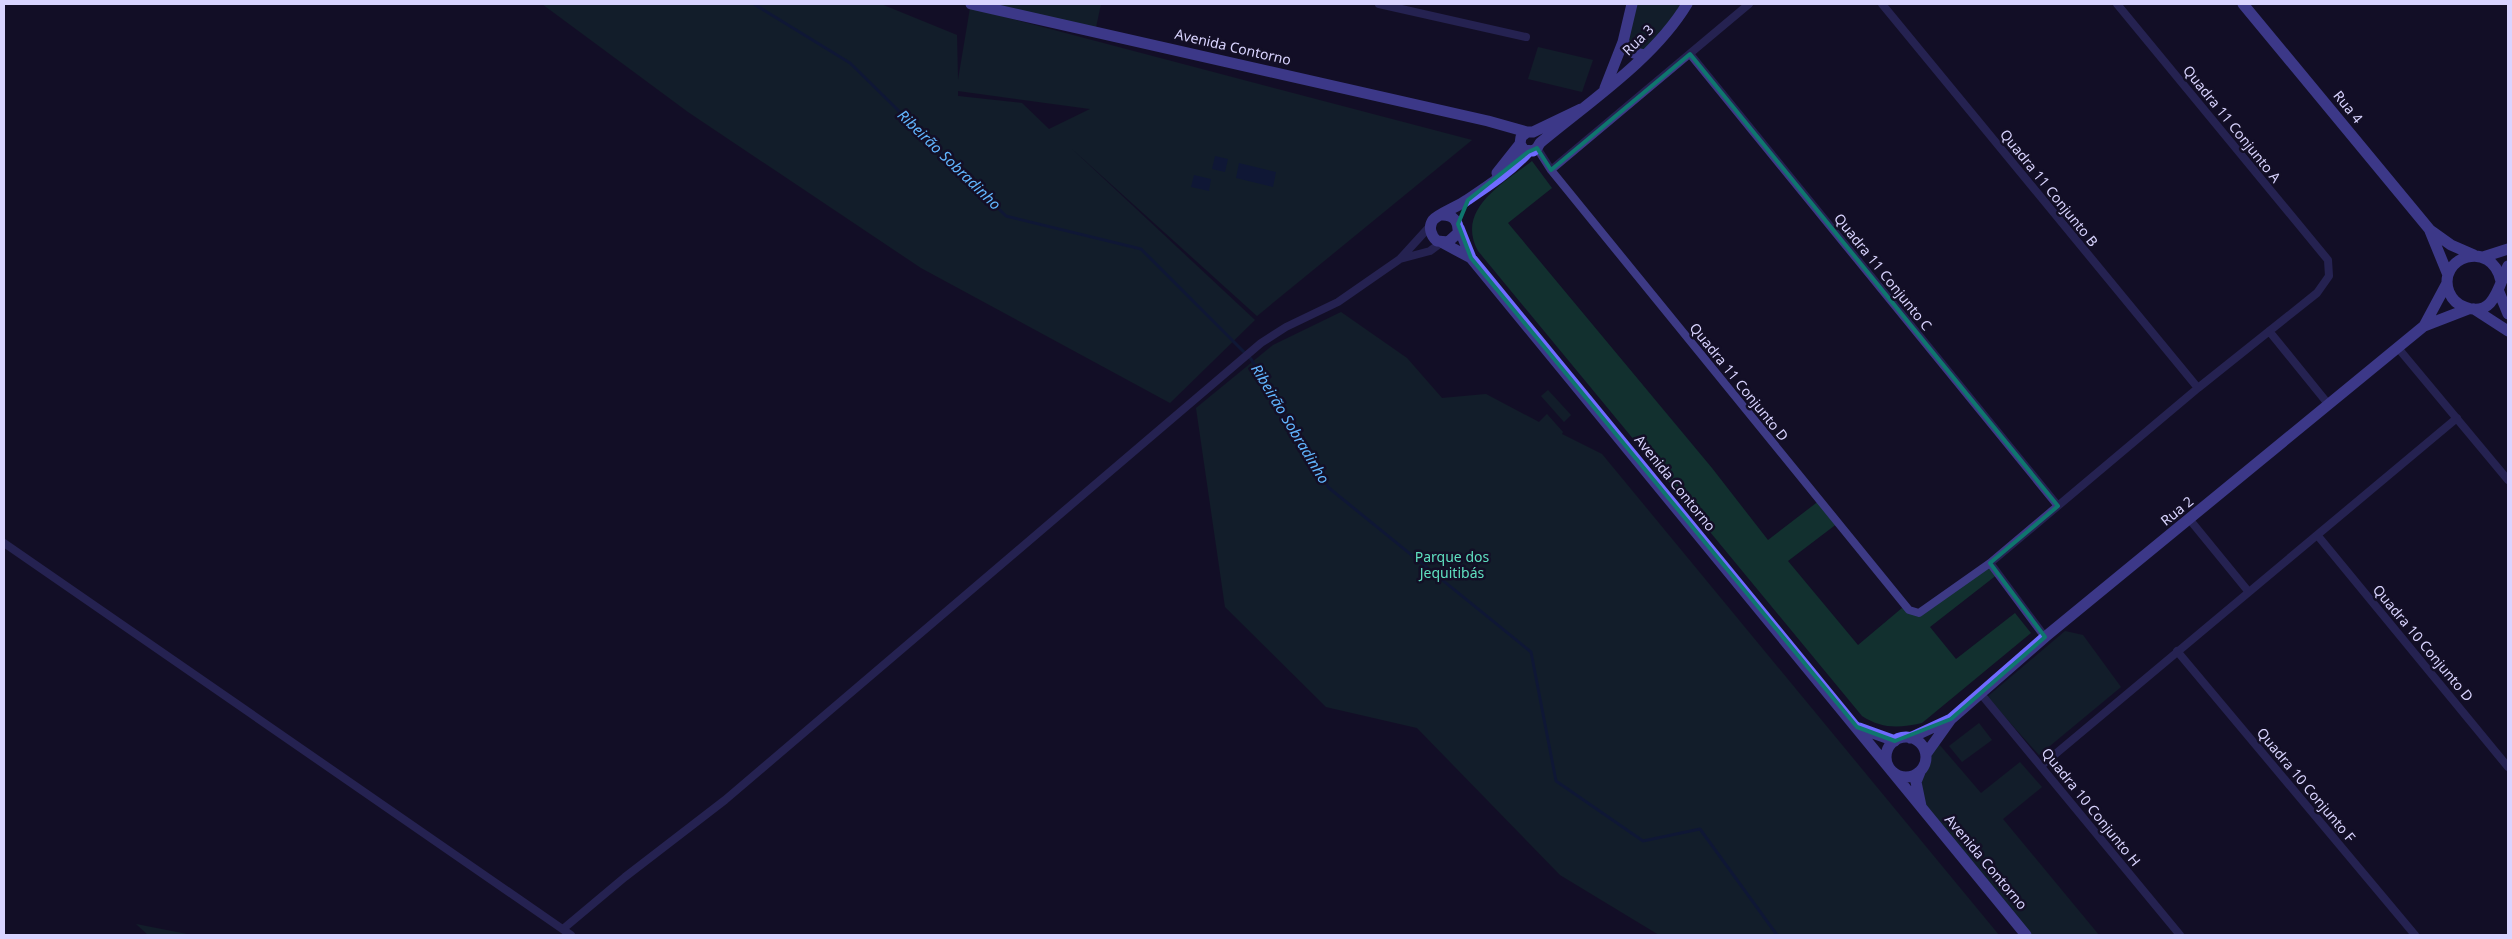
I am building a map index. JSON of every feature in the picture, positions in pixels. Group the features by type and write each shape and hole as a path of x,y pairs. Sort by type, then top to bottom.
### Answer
{"street":[{"name":"Avenida Contorno","path":"971,4 1488,120 1529,142"},
{"path":"1379,4 1526,37"},
{"name":"Rua 3","path":"1603,92 1623,42 1632,4"},
{"name":"Rua 3","path":"1529,142 1581,109 1603,92 1645,55 1667,32 1687,4"},
{"path":"1551,170 1749,4"},
{"name":"Quadra 11 Conjunto B","path":"1882,4 2198,388"},
{"name":"Quadra 11 Conjunto A","path":"2117,4 2328,260 2330,268 2325,283 2270,331"},
{"name":"Rua 4","path":"2243,4 2430,230"},
{"path":"1623,42 1634,53 1645,55"},
{"name":"Quadra 11 Conjunto C","path":"1690,54 2058,506"},
{"path":"563,930 625,877 725,800 1261,343 1286,327 1338,302 1400,259 1429,228 1435,218 1468,200 1488,184 1529,142"},
{"name":"Quadra 11 Conjunto D","path":"1529,142 1909,610 1916,613 1924,612 1990,563"},
{"path":"1400,259 1430,251 1442,242 1456,237 1468,200"},
{"path":"1443,215 1452,217 1458,226"},
{"name":"Avenida Contorno","path":"1458,226 1471,258 2026,935"},
{"path":"1429,228 1432,234 1442,242"},
{"path":"2430,230 2452,245 2496,266 2508,314"},
{"path":"2430,230 2453,299 2508,332"},
{"name":"Avenida Contorno","path":"1442,242 1471,258"},
{"path":"2424,326 2457,261 2508,249"},
{"path":"2424,326 2489,304 2500,286 2508,266"},
{"name":"Rua 2","path":"1926,754 1951,719 2046,637 2424,326"},
{"path":"2046,637 1990,563 2198,388 2270,331 2329,405"},
{"path":"2398,348 2508,480"},
{"path":"2041,766 2457,418"},
{"path":"2190,520 2248,592"},
{"name":"Quadra 10 Conjunto D","path":"2318,536 2508,766"},
{"path":"4,543 571,935"},
{"name":"Quadra 10 Conjunto F","path":"2177,651 2415,935"},
{"name":"Quadra 10 Conjunto H","path":"1981,694 2180,935"},
{"name":"Rua 2","path":"1910,738 1951,719"},
{"path":"1856,727 1895,741 1910,738 1920,743 1926,754 1925,764 1916,782 1922,808"},
{"path":"1895,741 1887,750 1886,756 1890,768 1904,777 1920,772"}],"highlighted area":[{"path":"1690,54 2058,506 1990,563 2045,637 1951,719 1895,741 1857,727 1471,258 1458,224 1468,200 1528,152 1537,148 1551,170"}],"green space":[{"path":"542,4 881,4 957,35 958,80 970,8 1472,140 1257,316 1071,148 1255,320 1170,403 921,268 688,112","holes":["958,91 1090,109 1049,129 1022,103 958,96"]},
{"path":"971,4 1101,4 1095,32"},
{"path":"1632,4 1687,4 1645,55 1623,42"},
{"path":"1538,47 1593,60 1582,92 1528,79"},
{"path":"1532,161 1552,188 1508,223 1712,468 1768,540 1820,500 1838,523 1788,561 1858,645 1902,608 1915,613 1990,563 1998,574 1930,627 1956,659 2015,613 2031,633 1922,723 1891,726 1877,723 1862,716 1478,251 1473,236 1473,222 1478,210 1486,198 1497,188"},
{"name":"Parque dos Jequitibás","path":"1341,312 1407,358 1442,398 1486,394 1539,422 1547,414 1563,432 1562,434 1602,454 1999,935 1659,935 1560,875 1417,728 1326,707 1225,607 1196,408 1273,345"},
{"path":"1548,390 1571,415 1564,422 1541,396"},
{"path":"2065,631 2083,635 2121,687 2039,755 1987,697"},
{"path":"1979,723 1992,740 1962,762 1949,746"},
{"path":"1938,743 1981,793 2020,762 2042,787 2003,819 2099,935 2031,935 1924,808 1921,791 1923,774 1929,758"},
{"path":"136,924 192,935 148,935"}],"water":[{"path":"1215,156 1228,159 1225,172 1212,169"},
{"path":"1239,163 1276,172 1273,187 1236,178"},
{"path":"1194,175 1211,179 1209,191 1191,187"}],"waterway":[{"name":"Ribeirão Sobradinho","path":"754,4 850,63 1006,216 1141,249 1251,359 1329,488 1531,652 1556,781 1643,841 1700,829 1777,935"}]}
